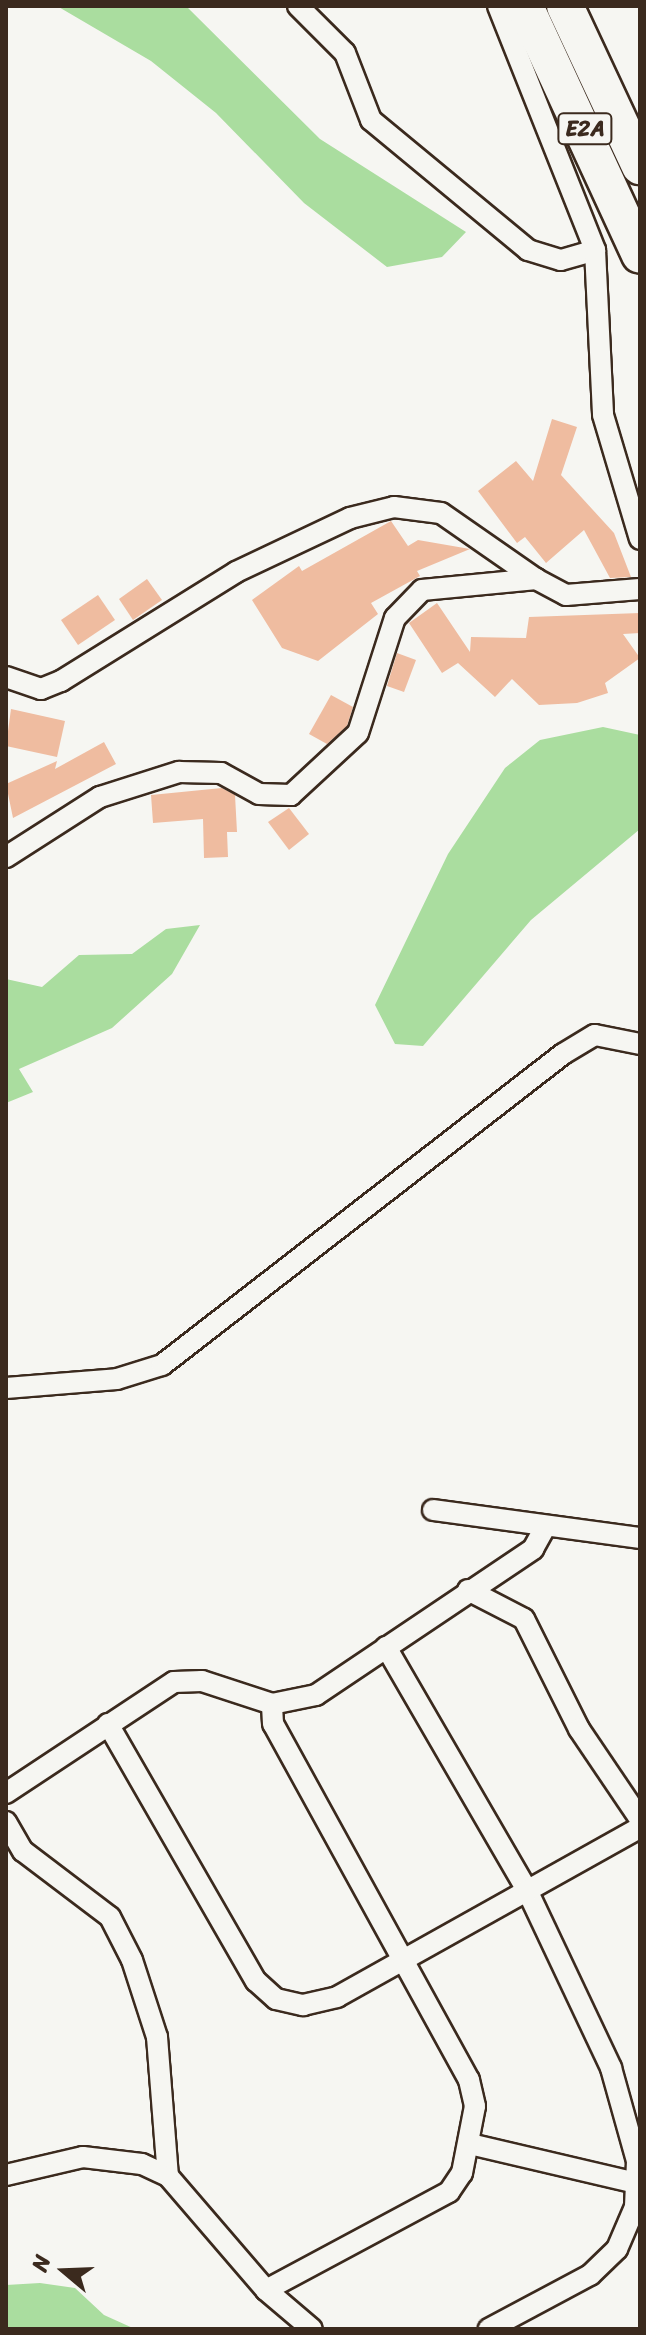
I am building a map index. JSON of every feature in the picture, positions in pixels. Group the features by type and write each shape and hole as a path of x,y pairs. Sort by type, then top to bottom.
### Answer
{"highway":[{"name":"E2A","path":"525,6 640,255"},
{"name":"E2A","path":"565,6 640,166"}],"street":[{"path":"298,6 345,53 371,120 528,250 561,260 595,250"},
{"path":"498,6 595,250 603,415 640,539"},
{"path":"6,677 41,689 61,681 236,572 350,518 394,507 441,513 536,579 566,595 640,589"},
{"path":"6,857 80,807 179,772 221,773 259,794 291,795 358,733 381,653 406,602 446,584 536,579"},
{"path":"6,1388 117,1379 162,1365 563,1054 595,1035 640,1044"},
{"path":"433,1510 640,1538"},
{"path":"6,1793 174,1682 202,1681 272,1704 316,1695 533,1549 545,1527"},
{"path":"468,1590 524,1619 579,1729 640,1819"},
{"path":"386,1647 527,1890 611,2068 639,2184 617,2249 590,2275 489,2329"},
{"path":"266,2290 378,2225 435,2204 462,2173 470,2144 469,2080 273,1724 272,1704"},
{"path":"108,1724 256,1981 276,1999 303,2005 337,1997 640,1828"},
{"path":"6,1822 23,1851 110,1917 132,1960 157,2037 168,2176"},
{"path":"470,2144 639,2184"},
{"path":"6,2175 83,2157 142,2164 168,2176 266,2290 312,2329"}],"green space":[{"path":"57,6 186,6 320,139 466,232 442,257 387,267 304,203 216,113 151,61"},
{"path":"603,727 640,735 640,829 531,920 423,1046 395,1044 375,1005 448,854 505,768 540,740"},
{"path":"200,925 172,974 112,1028 19,1069 33,1092 6,1103 6,979 42,987 79,955 132,954 166,929"},
{"path":"40,2283 75,2288 104,2315 135,2329 6,2329 6,2285"}],"building":[{"path":"552,419 577,427 561,475 614,533 631,577 610,578 584,530 546,563 525,537 517,543 478,491 516,461 533,481"},
{"path":"391,521 408,546 418,540 470,549 417,571 420,576 371,603 378,614 318,661 282,648 252,600 299,566 302,571"},
{"path":"147,579 162,600 133,620 119,599"},
{"path":"98,595 115,620 78,645 61,620"},
{"path":"437,603 470,652 471,637 526,638 529,617 640,613 640,633 623,634 640,658 605,683 608,693 577,703 539,705 512,679 495,697 458,663 442,673 409,623"},
{"path":"397,653 416,660 404,692 387,686"},
{"path":"331,695 353,707 347,726 327,744 309,734"},
{"path":"11,709 65,721 57,757 6,746"},
{"path":"104,742 116,764 13,818 6,784 57,761 55,769"},
{"path":"222,788 235,795 237,832 227,832 228,857 204,858 203,819 153,823 151,795"},
{"path":"289,808 309,834 289,850 268,822"}]}
